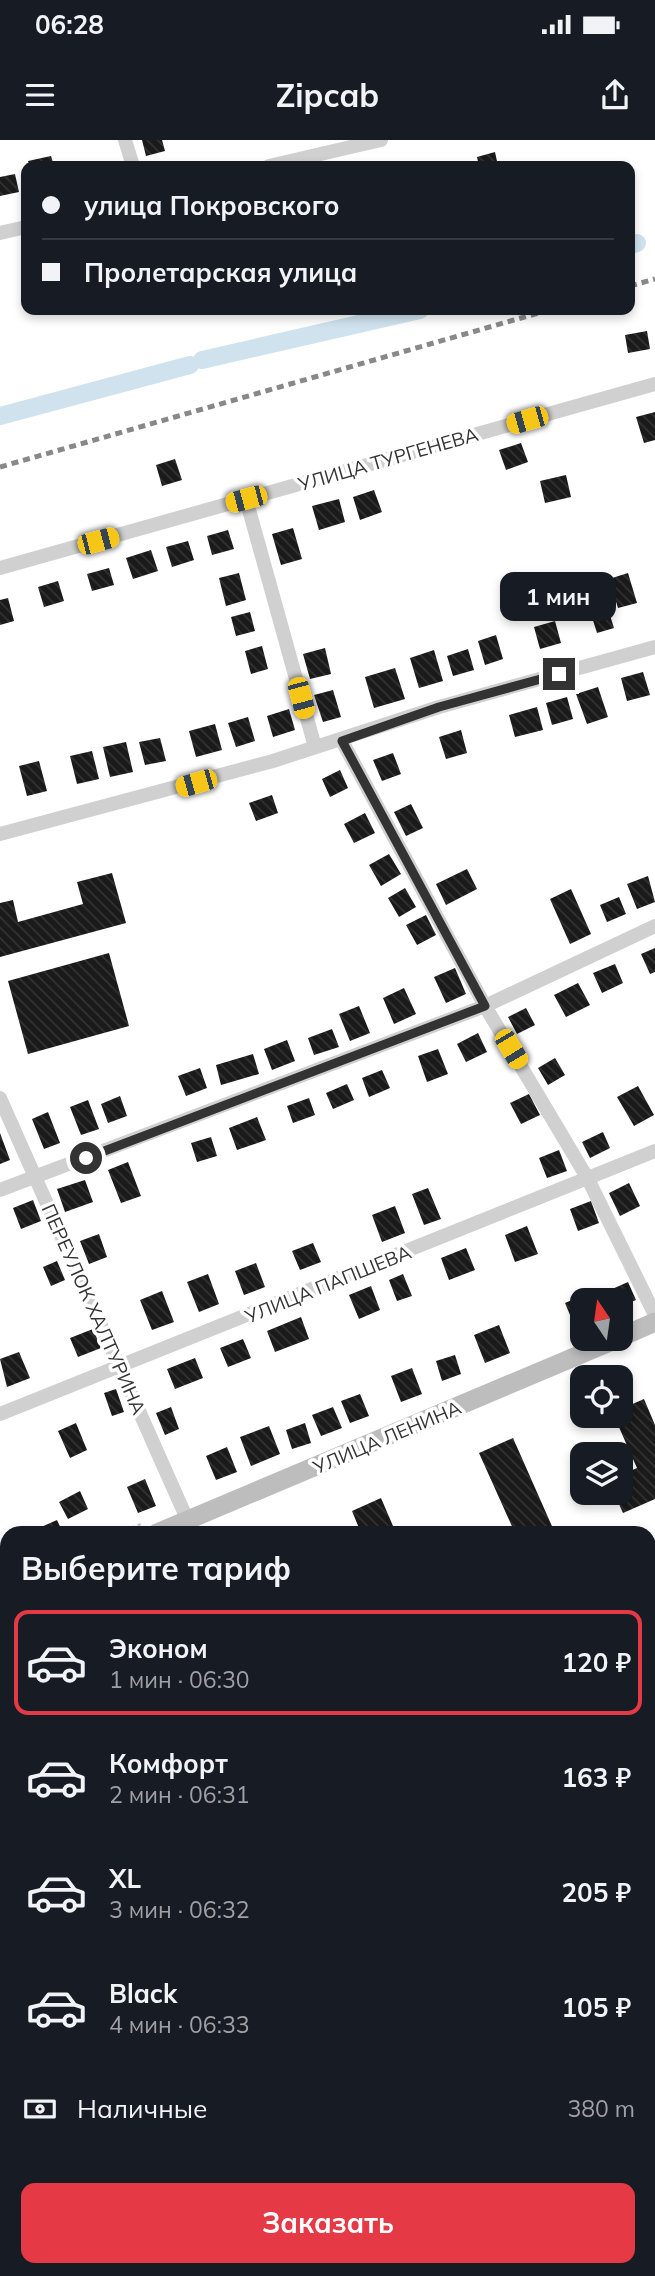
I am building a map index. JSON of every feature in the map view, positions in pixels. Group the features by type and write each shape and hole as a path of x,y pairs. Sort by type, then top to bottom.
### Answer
{"main road":[{"name":"УЛИЦА ЛЕНИНА","path":"634,1331 655,1322"},
{"name":"УЛИЦА ЛЕНИНА","path":"180,1526 589,1351"}],"street":[{"path":"125,140 131,161"},
{"path":"291,161 381,140"},
{"path":"0,233 21,228"},
{"name":"УЛИЦА ТУРГЕНЕВА","path":"0,568 655,384"},
{"path":"246,499 315,747"},
{"path":"0,834 171,790 342,741 439,707 655,647"},
{"path":"342,741 485,1006 588,1179 655,1315"},
{"path":"0,1190 485,1006 655,926"},
{"name":"ПЕРЕУЛОК ХАЛТУРИНА","path":"0,1098 119,1367 180,1526"},
{"name":"УЛИЦА ПАПШЕВА","path":"0,1414 655,1152"}],"building":[{"path":"142,140 162,140 165,151 146,156"},
{"path":"495,152 497,161 478,161 477,157"},
{"path":"51,156 52,161 28,161"},
{"path":"15,174 19,192 0,196 0,177"},
{"path":"647,331 650,349 628,353 625,335"},
{"path":"655,412 655,440 644,443 636,417"},
{"path":"521,443 528,462 506,470 499,450"},
{"path":"175,459 182,480 162,486 156,465"},
{"path":"566,475 571,497 545,503 540,481"},
{"path":"374,490 382,512 360,520 353,497"},
{"path":"339,499 345,522 319,530 312,506"},
{"path":"293,528 302,559 281,565 272,534"},
{"path":"228,530 234,549 212,555 207,536"},
{"path":"188,541 194,560 172,567 166,547"},
{"path":"151,550 158,571 133,579 126,558"},
{"path":"109,568 114,585 92,591 87,574"},
{"path":"239,573 246,600 226,606 219,578"},
{"path":"628,573 637,603 618,608 609,579"},
{"path":"58,581 64,601 44,607 38,587"},
{"path":"8,598 14,621 0,625 0,600"},
{"path":"607,606 614,628 597,633 590,611"},
{"path":"250,612 255,631 236,636 231,617"},
{"path":"555,621 561,643 540,649 534,627"},
{"path":"496,635 503,659 485,665 478,641"},
{"path":"262,646 268,669 251,674 245,651"},
{"path":"325,648 331,674 310,679 303,654"},
{"path":"468,649 474,670 453,676 447,656"},
{"path":"434,650 443,681 419,688 410,658"},
{"path":"395,668 405,699 374,708 365,677"},
{"path":"643,672 650,695 627,701 621,678"},
{"path":"598,687 608,717 587,724 576,694"},
{"path":"333,690 341,717 323,722 314,695"},
{"path":"567,697 573,719 552,725 546,703"},
{"path":"537,707 543,730 515,737 509,715"},
{"path":"289,709 295,730 273,737 267,716"},
{"path":"248,717 255,741 236,747 228,723"},
{"path":"215,724 222,750 196,757 189,731"},
{"path":"461,730 467,753 446,759 439,737"},
{"path":"160,738 166,761 145,765 139,742"},
{"path":"126,742 133,772 110,777 103,747"},
{"path":"92,751 99,779 77,784 70,756"},
{"path":"393,753 401,774 382,781 373,760"},
{"path":"39,761 47,791 27,796 19,766"},
{"path":"340,770 348,788 330,797 322,779"},
{"path":"272,795 278,813 256,821 249,803"},
{"path":"411,804 423,828 406,836 394,812"},
{"path":"365,813 375,833 354,843 344,824"},
{"path":"389,854 401,874 381,886 369,865"},
{"path":"467,869 477,889 446,905 436,884"},
{"path":"112,873 126,923 0,957 0,903 13,900 18,922 83,904 77,882"},
{"path":"648,876 655,902 637,909 627,884"},
{"path":"405,888 416,907 399,917 388,898"},
{"path":"571,889 591,934 570,944 550,899"},
{"path":"619,897 626,914 607,922 600,905"},
{"path":"426,915 436,935 417,945 406,925"},
{"path":"655,948 655,972 650,974 641,954"},
{"path":"109,953 129,1026 28,1054 8,981"},
{"path":"615,964 623,983 602,993 593,973"},
{"path":"455,968 466,994 446,1003 434,977"},
{"path":"578,983 590,1005 566,1017 554,995"},
{"path":"404,988 416,1014 394,1024 383,998"},
{"path":"359,1006 370,1033 350,1041 339,1014"},
{"path":"526,1008 535,1025 517,1034 508,1017"},
{"path":"332,1029 339,1047 314,1055 308,1038"},
{"path":"478,1033 487,1052 466,1062 457,1044"},
{"path":"287,1040 295,1061 272,1070 264,1049"},
{"path":"438,1049 448,1074 427,1082 418,1056"},
{"path":"253,1054 259,1074 221,1085 216,1065"},
{"path":"555,1058 565,1075 548,1085 538,1068"},
{"path":"200,1068 207,1088 186,1096 178,1076"},
{"path":"382,1070 390,1088 369,1097 362,1078"},
{"path":"347,1084 354,1100 333,1109 326,1093"},
{"path":"638,1086 654,1115 634,1126 617,1097"},
{"path":"529,1094 540,1115 521,1124 510,1103"},
{"path":"120,1096 127,1116 108,1123 101,1104"},
{"path":"309,1098 315,1115 293,1123 287,1106"},
{"path":"88,1100 99,1129 81,1135 70,1107"},
{"path":"48,1112 60,1143 44,1149 32,1119"},
{"path":"257,1117 266,1140 237,1150 229,1128"},
{"path":"603,1132 610,1148 590,1158 582,1142"},
{"path":"0,1133 10,1160 0,1164"},
{"path":"211,1137 217,1156 197,1162 191,1143"},
{"path":"559,1150 567,1171 547,1178 539,1158"},
{"path":"128,1162 141,1196 121,1203 108,1170"},
{"path":"85,1180 93,1202 65,1212 57,1189"},
{"path":"629,1183 640,1206 620,1216 609,1193"},
{"path":"428,1188 441,1219 424,1225 412,1194"},
{"path":"33,1200 41,1221 21,1229 13,1208"},
{"path":"591,1201 599,1223 578,1231 570,1209"},
{"path":"395,1206 405,1233 382,1242 372,1215"},
{"path":"527,1226 538,1254 515,1262 505,1235"},
{"path":"99,1234 107,1257 89,1264 80,1241"},
{"path":"313,1243 321,1262 300,1270 292,1251"},
{"path":"466,1248 475,1270 449,1280 441,1258"},
{"path":"57,1261 65,1280 51,1286 43,1267"},
{"path":"256,1263 265,1287 244,1295 235,1271"},
{"path":"208,1274 219,1304 199,1312 187,1282"},
{"path":"403,1274 412,1296 397,1301 389,1280"},
{"path":"628,1282 631,1288 614,1288"},
{"path":"371,1286 380,1310 359,1319 349,1295"},
{"path":"162,1291 174,1322 152,1330 140,1300"},
{"path":"570,1301 570,1315 565,1303"},
{"path":"301,1317 309,1339 275,1352 267,1331"},
{"path":"499,1325 510,1353 485,1363 474,1335"},
{"path":"93,1329 101,1348 78,1357 70,1338"},
{"path":"243,1339 251,1358 228,1367 220,1348"},
{"path":"19,1352 30,1378 7,1387 0,1359"},
{"path":"455,1355 461,1374 442,1381 436,1361"},
{"path":"195,1358 203,1378 175,1389 167,1369"},
{"path":"412,1368 422,1394 401,1402 391,1376"},
{"path":"116,1389 124,1412 112,1416 104,1393"},
{"path":"360,1394 369,1416 350,1423 341,1401"},
{"path":"644,1399 655,1425 655,1499 623,1513 619,1505 633,1505 633,1470 637,1468 633,1459 633,1442 626,1442 619,1428 633,1428 633,1404"},
{"path":"171,1407 179,1429 165,1435 156,1413"},
{"path":"333,1407 342,1428 321,1436 312,1415"},
{"path":"76,1423 87,1450 70,1458 58,1431"},
{"path":"305,1423 311,1443 292,1449 286,1430"},
{"path":"269,1426 280,1454 251,1466 240,1437"},
{"path":"513,1438 552,1526 512,1526 479,1453"},
{"path":"227,1447 237,1472 216,1480 206,1456"},
{"path":"145,1479 156,1506 138,1513 127,1487"},
{"path":"80,1491 88,1509 68,1519 59,1502"},
{"path":"381,1498 393,1526 358,1526 352,1511"},
{"path":"57,1520 60,1526 44,1526"}],"waterway":[{"path":"202,360 398,315"},
{"path":"0,416 190,365"}],"railway":[{"path":"635,285 655,279"},
{"path":"0,467 532,315"}],"route":[{"path":"86,1158 485,1006 342,741 439,707 559,674"}]}
